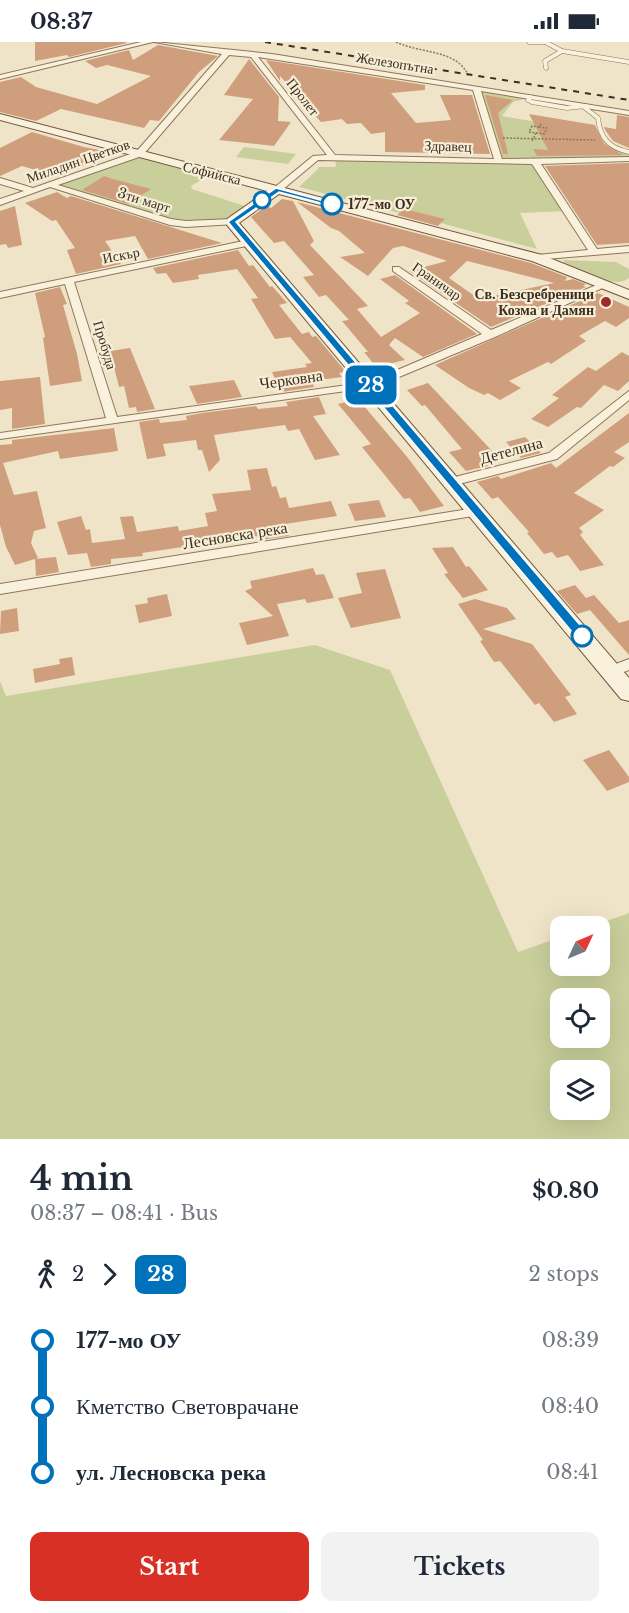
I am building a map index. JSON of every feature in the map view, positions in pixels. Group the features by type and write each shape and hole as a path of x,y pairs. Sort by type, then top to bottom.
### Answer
{"street":[{"path":"0,77 150,42"},
{"name":"Железопътна","path":"157,42 227,53 252,54 629,112"},
{"name":"Миладин Цветков","path":"0,202 139,154 227,53"},
{"name":"Пролет","path":"252,54 333,157"},
{"path":"476,88 499,161"},
{"name":"Софийска","path":"0,117 537,258 629,295"},
{"name":"Здравец","path":"278,189 316,158 535,162 629,159"},
{"path":"535,162 594,252"},
{"path":"0,181 34,191"},
{"name":"3ти март","path":"51,185 170,222 186,224 232,222"},
{"path":"278,189 232,222 371,385 475,512 613,671 629,693"},
{"name":"Искър","path":"0,295 248,243"},
{"path":"537,258 629,249"},
{"name":"Граничар","path":"396,270 491,335"},
{"name":"Пробуда","path":"68,280 112,420"},
{"name":"Черковна","path":"0,436 371,385 604,285"},
{"name":"Детелина","path":"451,482 553,456 629,394"},
{"name":"Лесновска река","path":"0,589 475,512"},
{"path":"613,671 629,664"}],"lane":[{"path":"529,42 544,42 562,51 629,62"},
{"path":"546,68 545,61 562,51"},
{"path":"585,107 598,118 603,140 615,149 629,152"}],"path":[{"path":"396,42 412,50 440,54 458,60 468,70 469,78 476,88"},
{"path":"539,127 542,123"},
{"path":"532,126 539,127 547,129 544,134 529,132 532,126"},
{"path":"532,141 536,134"},
{"path":"492,138 532,141 603,140"}],"green space":[{"path":"476,88 525,96 524,99 513,102 502,116 600,133 605,142 612,147 629,149 629,159 535,162 567,211 520,213 537,249 441,223 444,219 404,209 399,213 299,187 318,167 336,167 335,157 499,161"},
{"path":"244,147 296,154 288,164 236,157"},
{"path":"139,154 213,173 191,186 192,189 251,208 232,222 186,224 51,185"},
{"path":"564,260 616,262 629,269 629,278 615,282 597,278 563,262"},
{"path":"315,645 390,670 518,952 550,941 550,976 610,976 610,920 629,913 629,1139 0,1139 0,681 6,696"}],"building":[{"path":"35,42 127,43 69,57 67,55 35,61"},
{"path":"158,45 218,56 199,72 159,121 150,120 144,128 61,109 36,121 0,112 0,82 21,77 36,87 97,104 151,76 107,65 96,68 85,61 129,50 133,60"},
{"path":"249,59 279,97 278,121 291,122 274,146 219,140 253,99 224,95"},
{"path":"266,60 425,85 425,90 391,93 416,123 451,120 440,95 472,95 490,154 385,152 385,132 371,134 361,123 347,124 342,119 321,122 280,76 280,81"},
{"path":"485,95 513,100 498,113 508,154 503,154"},
{"path":"529,114 595,125 604,144 623,155 537,156 533,149 548,150"},
{"path":"617,115 629,117 629,148 613,141 605,130 604,127 616,129"},
{"path":"32,132 109,152 77,169 68,167 52,175 22,166 0,176 0,148"},
{"path":"629,163 629,243 597,245 545,166"},
{"path":"104,176 151,189 128,204 82,190"},
{"path":"57,192 67,198 71,196 222,243 148,259 135,236 105,241 121,264 76,274 67,250 75,248 56,220 52,221 25,203"},
{"path":"282,199 293,201 314,241 310,245 368,306 357,309 381,337 420,313 405,303 409,301 380,279 395,275 477,334 423,357 395,338 389,345 405,360 376,367 364,352 368,352 342,321 349,320 326,295 319,297 303,277 314,275 284,241 274,243 251,217 266,206 271,208"},
{"path":"297,202 531,263 567,277 565,281 573,279 586,284 583,286 586,287 491,327 409,271 447,261 403,246 393,248 368,276 340,257 365,253 339,231 331,228","holes":["467,261 554,283 479,299 449,278"]},
{"path":"15,206 22,245 8,248 6,244 0,245 0,211"},
{"path":"404,209 445,219 438,226 397,215"},
{"path":"238,250 249,266 253,265 270,287 272,286 287,303 279,305 302,334 309,332 312,337 316,336 346,372 339,373 342,377 312,381 314,387 281,392 272,372 307,367 305,364 312,363 290,337 275,339 251,299 258,298 237,269 198,275 199,279 173,283 166,273 157,274 153,268"},
{"path":"60,287 67,304 63,305 82,381 50,386 43,338 45,337 35,293"},
{"path":"598,293 629,307 629,318 616,327 605,321 579,336 586,341 551,364 548,362 509,381 521,388 500,400 488,393 484,395 469,388 435,365"},
{"path":"130,348 155,409 137,412 136,407 129,408 124,386 119,387 110,351"},
{"path":"622,352 629,356 629,381 618,391 604,385 581,408 577,407 548,427 531,419 559,398 552,395 588,367 596,371"},
{"path":"40,377 45,424 12,429 12,408 0,410 0,381"},
{"path":"234,380 242,397 197,404 189,386"},
{"path":"428,383 493,452 479,456 488,466 466,471 449,452 462,449 425,405 422,406 407,390"},
{"path":"319,397 326,414 313,416 340,455 315,460 299,429 288,431 285,425 214,435 220,460 209,472 202,450 198,450 196,440 163,444 166,456 147,459 139,422 159,419 160,423 187,420 186,416 256,406 258,409 288,406 286,402"},
{"path":"358,399 408,458 444,506 420,512 410,498 404,499 362,447 371,444 338,404"},
{"path":"629,413 629,442 614,452 625,458 613,467 610,466 574,493 604,510 579,528 583,532 580,535 604,565 580,571 568,555 557,558 552,552 544,554 527,533 529,532 498,497 492,499 477,482 498,476 501,479 551,463 556,468"},
{"path":"114,428 118,451 60,459 58,451 3,463 14,495 37,491 46,528 34,531 31,543 38,558 15,565 6,547 0,525 0,445 12,444 12,440"},
{"path":"525,437 541,453 521,458 506,442"},
{"path":"267,468 272,487 276,486 280,498 286,497 289,508 331,501 337,516 285,524 289,536 259,540 258,536 142,553 143,556 111,559 111,564 91,567 87,553 68,555 57,522 81,516 86,530 90,529 92,543 125,539 120,517 133,516 137,532 178,526 179,531 208,526 205,513 217,511 212,494 251,490 247,470"},
{"path":"379,500 386,517 355,521 348,504"},
{"path":"453,547 466,567 469,566 488,590 463,598 444,574 448,573 432,548"},
{"path":"56,557 59,572 36,576 35,559"},
{"path":"313,568 316,575 324,574 334,598 307,603 305,599 277,604 289,636 247,645 239,623 273,616 245,591 252,588 250,581"},
{"path":"385,569 401,618 351,628 338,598 362,593 356,573"},
{"path":"575,585 586,598 594,595 619,623 629,620 629,655 590,610 577,614 557,591"},
{"path":"167,594 172,616 139,623 135,605 148,603 147,598"},
{"path":"475,599 507,608 516,619 483,629 532,644 571,695 565,697 577,714 554,722 539,703 535,705 500,661 494,662 480,641 483,640 458,604"},
{"path":"17,608 19,631 0,634 1,611"},
{"path":"72,657 75,675 35,683 33,669 60,664 59,659"},
{"path":"609,750 629,777 629,782 607,791 583,760"}],"railway":[{"path":"265,42 629,100"}],"bus line":[{"name":"28","path":"332,204 278,189 232,222 582,636"}],"place":[{"name":"177-мо ОУ","path":"332,204"},
{"name":"Св. Безсребреници Козма и Дамян","path":"606,302"}]}
